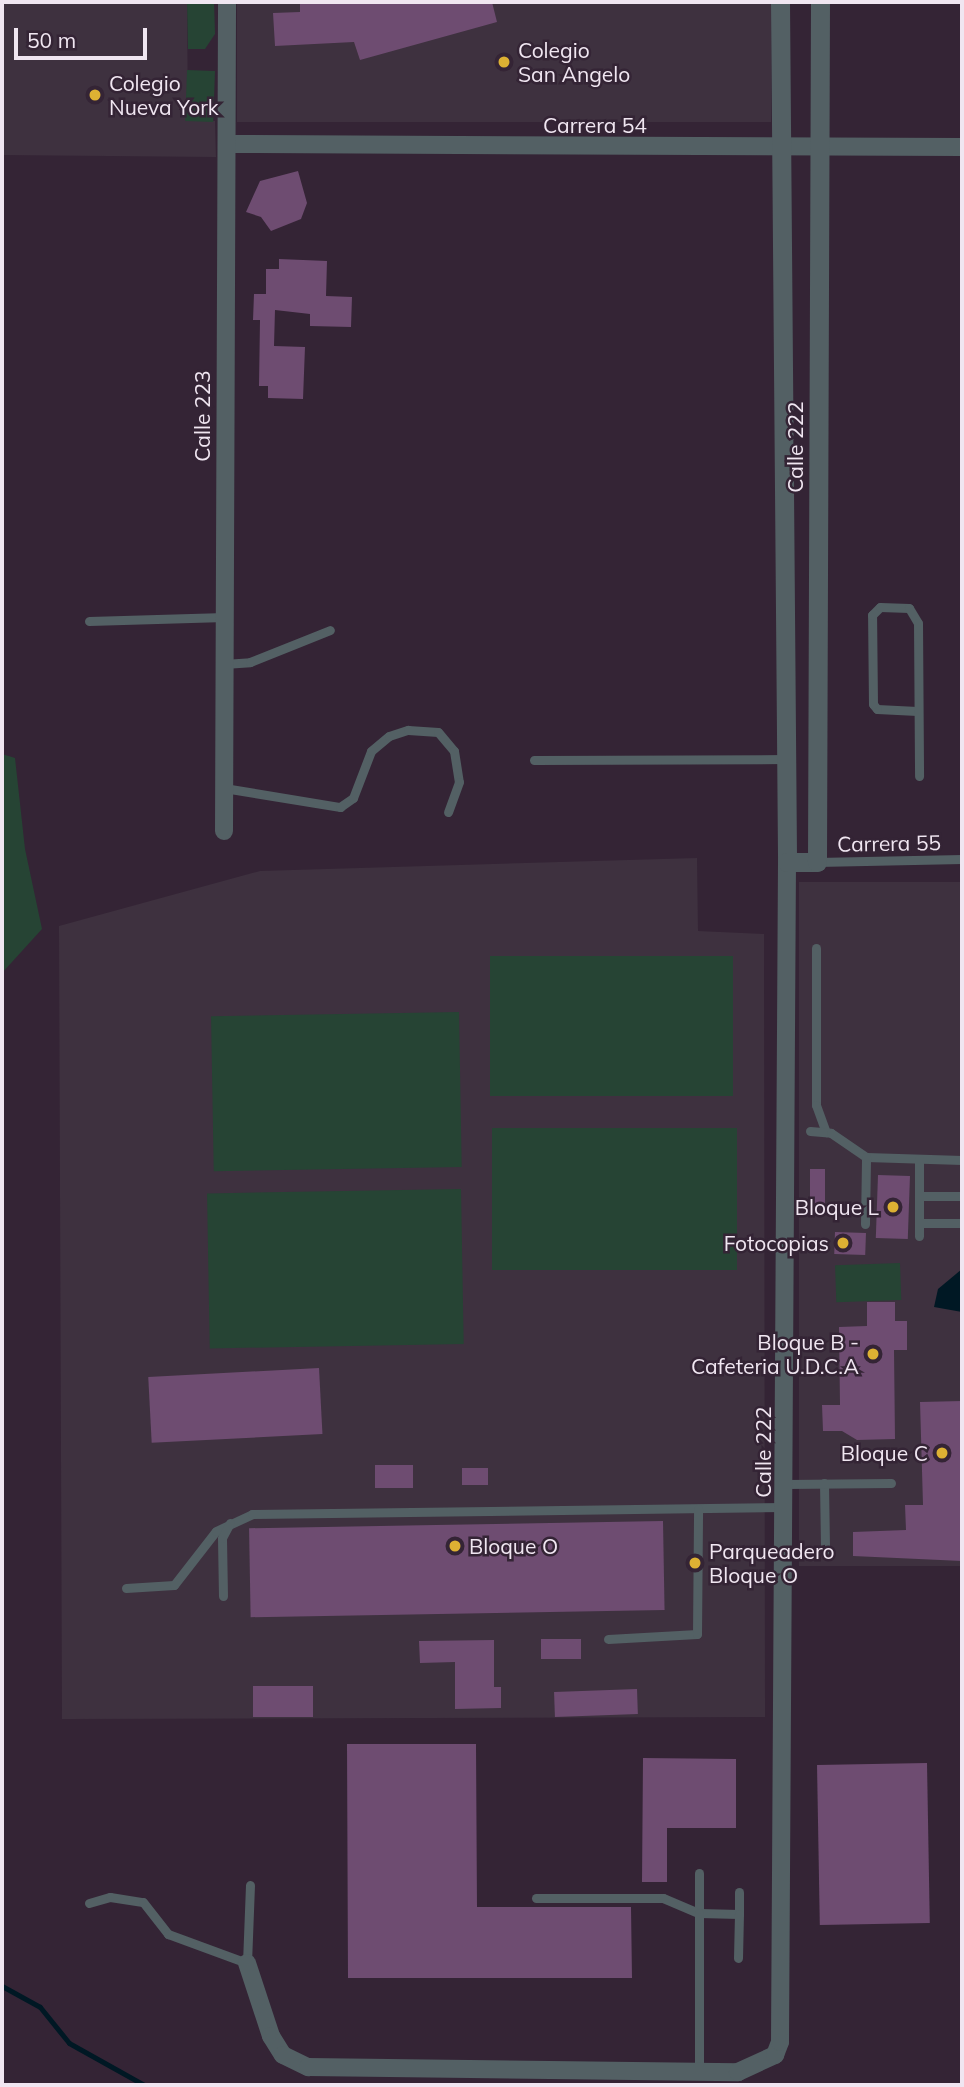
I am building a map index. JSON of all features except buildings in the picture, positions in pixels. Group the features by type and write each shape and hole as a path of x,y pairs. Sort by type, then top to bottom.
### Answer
{"street":[{"name":"Calle 223","path":"224,831 227,2"},
{"name":"Calle 222","path":"699,2072 757,2067 775,2055 780,2042 793,1131 785,759 780,2"},
{"name":"Calle 222","path":"817,862 820,2"},
{"name":"Carrera 54","path":"227,144 962,146"},
{"path":"787,862 817,862"},
{"path":"247,1963 271,2036 283,2055 308,2067 699,2072"}],"lane":[{"path":"917,711 877,709 873,704 872,615 880,607 915,612 919,776"},
{"path":"89,621 225,617"},
{"path":"224,664 250,662 330,630"},
{"path":"224,788 340,807 353,798 371,751 389,736 408,730 438,732 454,751 459,782 448,812"},
{"path":"534,760 785,759"},
{"name":"Carrera 55","path":"817,862 962,859"},
{"path":"816,948 816,1105 827,1132"},
{"path":"810,1131 827,1132 866,1157 962,1160"},
{"path":"865,1224 866,1157"},
{"path":"919,1159 919,1236"},
{"path":"919,1196 962,1196"},
{"path":"919,1223 962,1223"},
{"path":"824,1483 825,1550"},
{"path":"786,1484 891,1483"},
{"path":"126,1588 174,1585 216,1531 234,1519 786,1507"},
{"path":"608,1639 697,1634 698,1509"},
{"path":"223,1596 222,1538 234,1519"},
{"path":"699,1873 699,2072"},
{"path":"89,1903 110,1897 143,1902 168,1934 247,1963 250,1885"},
{"path":"738,1958 740,1892"},
{"path":"536,1898 663,1898 699,1913 739,1914"}],"shaded area":[{"name":"Colegio Nueva York","path":"2,2 187,2 188,120 215,121 216,157 2,155"},
{"name":"Colegio San Angelo","path":"237,2 771,2 771,122 237,122"},
{"path":"697,858 698,931 764,934 765,1717 62,1719 59,926 260,871"},
{"path":"799,882 962,882 962,1566 799,1566"}],"green space":[{"path":"187,2 214,2 215,34 205,49 188,49"},
{"path":"187,70 215,71 213,122 185,121"},
{"path":"2,754 15,758 25,849 42,929 2,973"},
{"path":"490,956 733,956 733,1096 490,1096"},
{"path":"459,1012 462,1167 214,1171 211,1016"},
{"path":"492,1128 737,1128 737,1270 492,1270"},
{"path":"461,1189 464,1344 210,1348 207,1193"},
{"path":"900,1263 901,1300 836,1302 835,1265"}],"water":[{"path":"962,1269 962,1312 934,1307 938,1289"}],"waterway":[{"path":"2,1986 40,2007 69,2043 144,2085"}],"place":[{"name":"Colegio San Angelo","path":"504,62"},
{"name":"Colegio Nueva York","path":"95,95"},
{"name":"Bloque L","path":"893,1207"},
{"name":"Fotocopias","path":"843,1243"},
{"name":"Bloque B - Cafeteria U.D.C.A","path":"873,1354"},
{"name":"Bloque C","path":"942,1453"},
{"name":"Bloque O","path":"455,1546"},
{"name":"Parqueadero Bloque O","path":"695,1563"}]}
